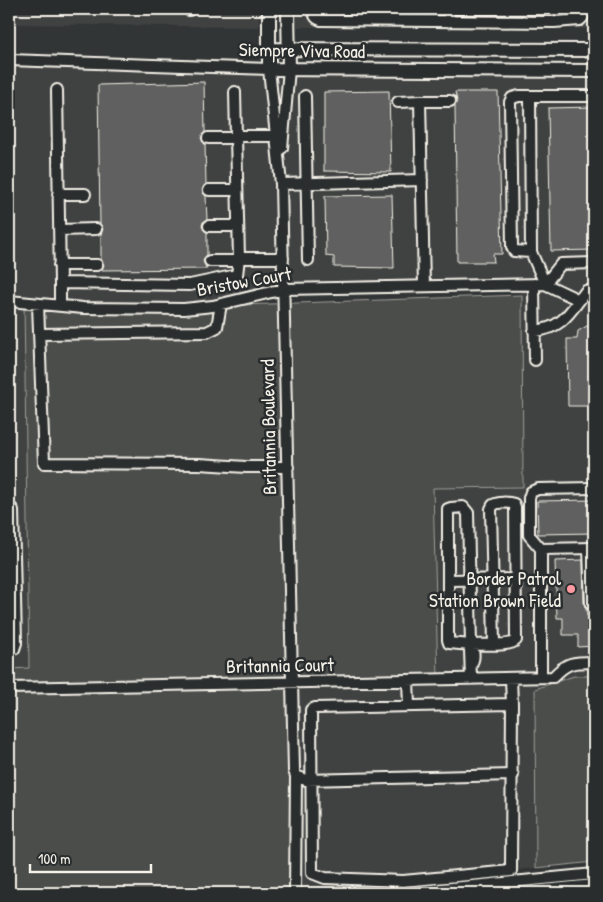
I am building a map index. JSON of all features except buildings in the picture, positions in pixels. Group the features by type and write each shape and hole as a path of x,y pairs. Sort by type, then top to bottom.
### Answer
{"main road":[{"name":"Britannia Boulevard","path":"269,9 269,69"},
{"name":"Britannia Boulevard","path":"288,9 289,69"},
{"name":"Siempre Viva Road","path":"269,49 594,50"},
{"name":"Siempre Viva Road","path":"269,69 594,71"}],"street":[{"path":"314,9 314,15 317,19 321,20 449,22 554,22 580,20 583,17 584,9"},
{"path":"449,9 449,22"},
{"name":"Siempre Viva Road","path":"9,60 269,69"},
{"name":"Britannia Boulevard","path":"269,69 281,184 293,760 296,776 295,893"},
{"name":"Britannia Boulevard","path":"280,171 289,69"},
{"path":"57,90 60,306"},
{"path":"60,282 190,285 237,275 238,226 235,92"},
{"path":"305,96 308,260"},
{"path":"530,96 531,252 545,284 579,300"},
{"path":"531,252 514,251 512,247 510,102 512,98 530,96 594,96"},
{"path":"420,101 424,286"},
{"path":"398,102 450,101"},
{"path":"208,138 276,136"},
{"path":"281,184 422,180"},
{"path":"209,190 237,190"},
{"path":"58,194 85,194"},
{"path":"210,226 238,226"},
{"path":"59,230 96,229"},
{"path":"210,262 283,258"},
{"path":"545,284 561,264 594,263"},
{"path":"59,265 97,265"},
{"path":"534,284 535,360"},
{"name":"Bristow Court","path":"9,301 83,308 184,309 221,304 284,289 545,284"},
{"path":"534,331 547,330 560,324 586,291"},
{"path":"38,304 44,463 199,464 288,467"},
{"path":"39,334 207,332 217,327 221,304"},
{"path":"542,677 541,549 529,535 528,498 531,492 538,489 594,488"},
{"path":"471,679 474,649 471,645 468,513 463,507 451,508 447,514 449,643 471,645 512,644 516,640 514,504 496,504 491,509 494,644"},
{"path":"9,506 13,510 16,643 14,649 9,652"},
{"path":"541,549 592,548 591,604 594,604"},
{"path":"448,580 516,578"},
{"name":"Britannia Court","path":"9,688 553,677 563,666 579,662 594,662"},
{"path":"512,678 513,775 511,871 403,881 325,878 312,873 311,710 314,708 512,704"},
{"path":"408,680 409,706"},
{"path":"296,776 311,780 513,775"},
{"path":"401,893 594,874"},
{"path":"513,893 594,885"}],"shaded area":[{"path":"9,9 259,9 259,27 9,24"},
{"path":"297,9 594,9 594,29 297,27"},
{"path":"9,60 594,79 594,676 574,676 535,689 536,868 295,893 292,682 438,679 433,488 523,487 522,295 518,284 284,289 213,306 24,302 29,669 9,669"},
{"path":"522,295 523,487 433,488 438,679 292,682 295,893 9,893 9,669 29,668 24,302 213,306"},
{"path":"574,676 594,676 594,862 536,868 535,689"}],"place":[{"name":"Border Patrol Station Brown Field","path":"571,589"}]}
